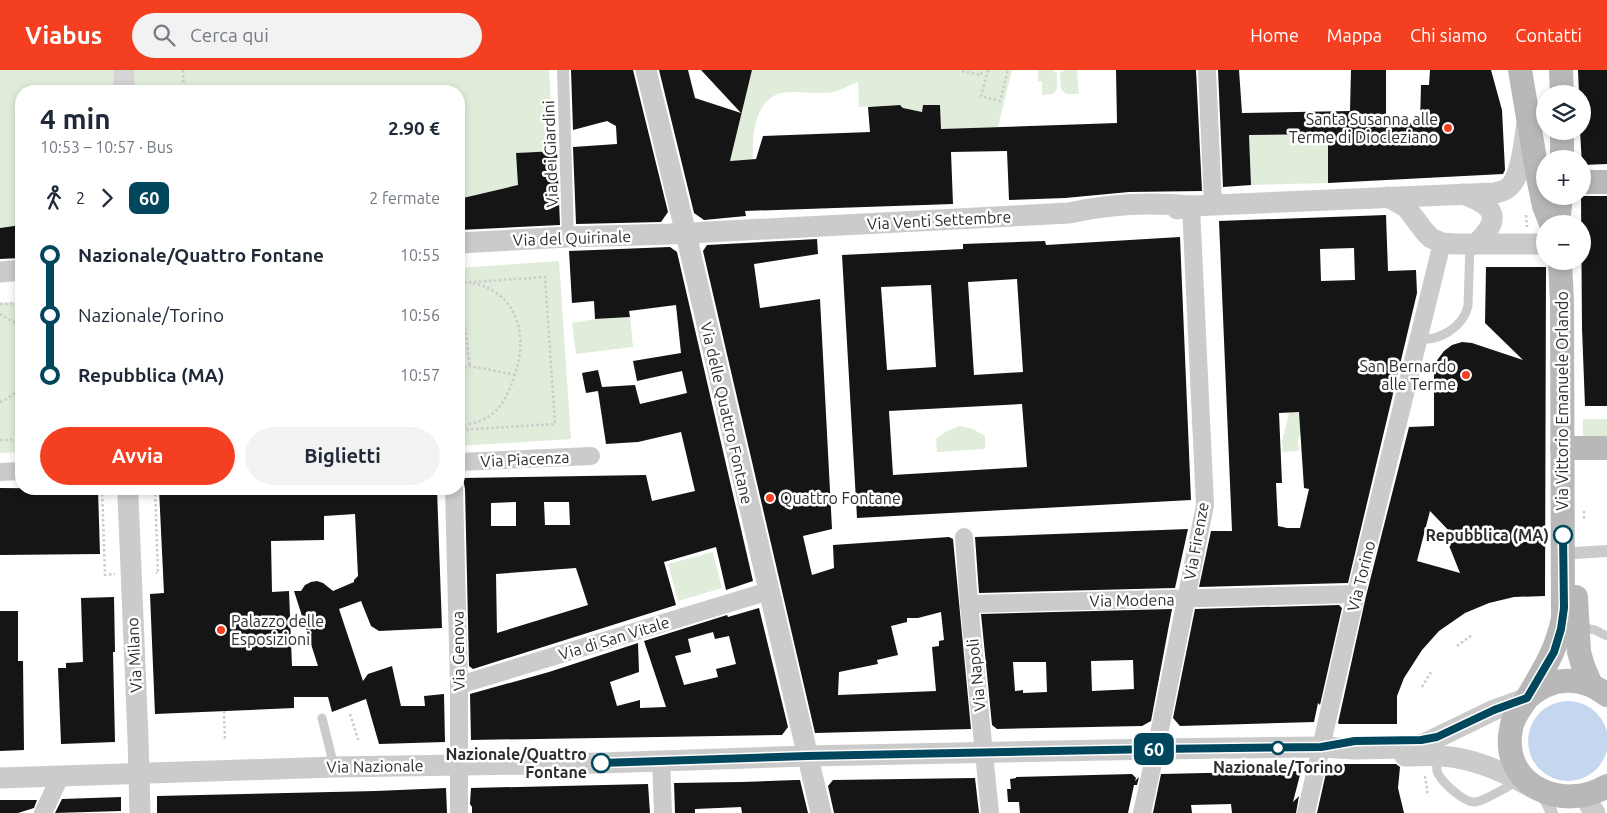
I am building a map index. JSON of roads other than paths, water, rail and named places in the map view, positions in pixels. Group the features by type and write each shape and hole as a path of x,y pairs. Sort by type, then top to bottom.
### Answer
{"main road":[{"path":"1520,70 1538,177 1548,215"},
{"path":"1561,70 1562,85"},
{"path":"1591,182 1607,182"},
{"name":"Via Vittorio Emanuele Orlando","path":"1560,270 1568,448 1575,553 1570,600"},
{"path":"1568,448 1607,448"},
{"name":"Via Vittorio Emanuele Orlando","path":"1568,448 1570,600"},
{"path":"1570,600 1578,627 1580,659 1599,690"},
{"path":"1570,600 1556,646 1527,698 1518,709 1512,723 1509,737 1510,752 1519,772 1537,794 1591,808 1594,795 1607,786"},
{"path":"1527,698 1538,690 1556,682 1576,681 1599,690"}],"street":[{"name":"Via dei Giardini","path":"563,70 568,237"},
{"name":"Via delle Quattro Fontane","path":"646,70 821,813"},
{"path":"1207,70 1213,205"},
{"path":"1191,206 1494,193 1506,190 1517,176 1528,118"},
{"path":"1419,225 1424,211 1438,198 1458,194 1476,199 1491,210 1492,224 1473,244"},
{"path":"1388,197 1406,207 1428,236 1442,243 1536,244"},
{"name":"Via Venti Settembre","path":"686,234 1069,213 1113,205 1160,203 1191,206"},
{"name":"Via Firenze","path":"1142,813 1204,511 1205,498 1191,206"},
{"name":"Via del Quirinale","path":"465,243 568,237 686,234"},
{"name":"Via Torino","path":"1306,813 1356,594 1442,243"},
{"path":"0,272 15,271"},
{"name":"Via Piacenza","path":"465,462 591,456"},
{"path":"0,472 15,471"},
{"name":"Via Genova","path":"454,495 459,685 459,813"},
{"name":"Via Milano","path":"128,497 140,813"},
{"name":"Via Napoli","path":"964,537 990,813"},
{"path":"1575,553 1607,552"},
{"name":"Via di San Vitale","path":"459,685 769,591"},
{"name":"Via Modena","path":"969,604 1356,594"},
{"name":"Via Nazionale","path":"0,778 334,767 807,756 1156,749 1321,747 1355,750 1405,748 1445,742 1494,710 1527,698"},
{"path":"1445,742 1460,758 1479,763 1537,794"},
{"path":"661,760 663,813"},
{"path":"43,813 62,775"}],"lane":[{"path":"1419,339 1430,340 1439,336 1458,324 1466,313 1473,244"},
{"path":"1578,627 1594,630 1607,636"},
{"path":"322,718 334,767"},
{"path":"1445,742 1437,769 1440,777 1456,793 1472,802 1537,794"}],"water":[{"path":"1568,701 1583,704 1596,713 1605,726 1608,741 1605,756 1596,769 1583,778 1568,781 1553,778 1540,769 1531,756 1528,741 1531,726 1540,713 1553,704"}],"tunnel":[{"path":"124,70 124,85"}],"place":[{"name":"Santa Susanna alle Terme di Diocleziano","path":"1448,128"},
{"name":"San Bernardo alle Terme","path":"1466,375"},
{"name":"Quattro Fontane","path":"770,498"},
{"name":"Repubblica (MA)","path":"1563,535"},
{"name":"Palazzo delle Esposizioni","path":"221,630"},
{"name":"Nazionale/Torino","path":"1278,748"},
{"name":"Nazionale/Quattro Fontane","path":"601,763"}]}
